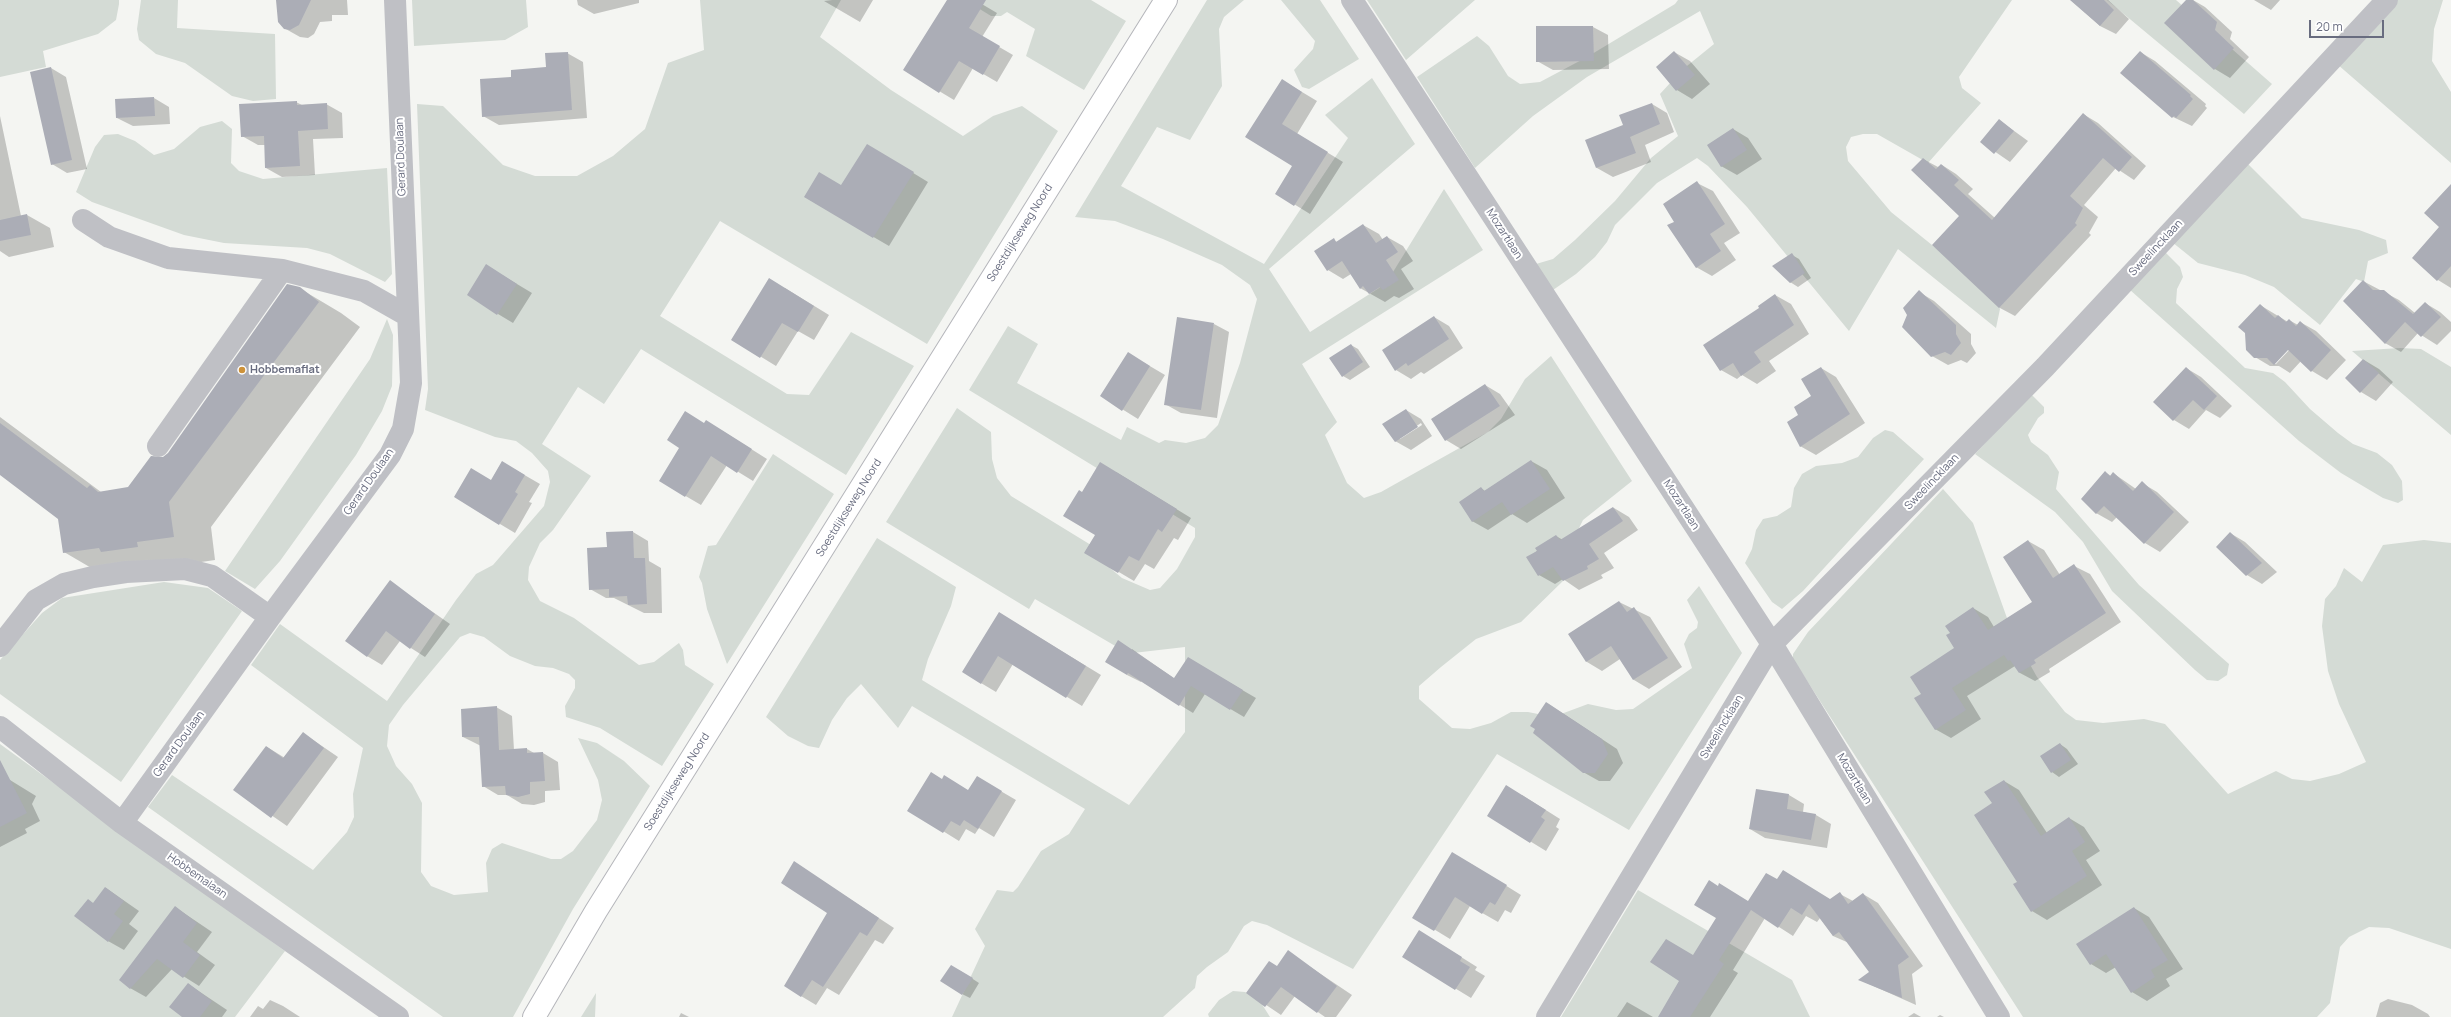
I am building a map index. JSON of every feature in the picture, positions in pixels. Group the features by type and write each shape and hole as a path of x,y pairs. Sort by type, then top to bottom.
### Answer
{"main road":[{"name":"Soestdijkseweg Noord","path":"534,1017 596,911 1166,0"}],"street":[{"name":"Gerard Doulaan","path":"122,823 270,617 390,455 403,430 411,383 395,0"},
{"name":"Mozartlaan","path":"1352,0 1772,644 1999,1017"},
{"name":"Sweelincklaan","path":"1547,1017 1772,644 2045,367 2387,0"},
{"path":"83,220 109,237 168,258 282,270 364,291 408,316"},
{"path":"158,446 282,270"},
{"path":"0,646 18,622 42,597 64,584 93,576 126,572 184,569 212,576 270,617"},
{"name":"Hobbemalaan","path":"0,728 122,823 398,1017"}],"shaded area":[{"path":"0,0 119,0 119,4 116,20 98,34 43,51 46,67 0,77"},
{"path":"141,0 178,0 177,28 275,34 276,99 253,101 232,96 185,63 156,54 139,40 137,29"},
{"path":"412,0 526,0 528,27 505,40 414,46"},
{"path":"700,0 841,0 820,37 891,90 963,136 993,116 1022,106 1058,131 927,344 720,221 660,316 787,394 809,395 851,332 914,366 846,475 641,349 604,404 578,387 542,444 591,476 553,530 540,543 529,567 528,580 540,601 574,618 639,665 654,662 679,643 683,650 685,665 714,684 662,766 600,728 566,717 565,706 575,688 575,680 569,674 553,668 535,666 510,656 484,637 470,633 460,637 403,705 389,725 387,746 396,766 412,784 422,803 421,872 431,886 454,895 488,892 486,863 492,849 502,843 551,859 561,859 573,851 597,820 602,800 598,780 578,738 597,743 624,761 650,786 573,909 513,1017 443,1017 148,807 172,775 313,870 347,832 354,817 353,794 363,748 251,665 280,624 387,701 456,600 476,574 493,565 544,506 550,482 548,471 532,453 516,441 495,437 425,410 428,389 417,104 443,106 503,165 535,176 577,176 613,156 645,129 668,63 704,50"},
{"path":"965,0 1091,0 1126,21 1084,90 1026,56 1035,29 1007,12 1001,16 991,16"},
{"path":"1207,0 1244,0 1224,17 1219,29 1222,86 1190,140 1157,127 1121,186 1264,264 1348,138 1325,115 1372,78 1415,144 1269,269 1310,332 1379,288 1393,272 1444,189 1483,250 1302,364 1337,422 1325,435 1347,483 1364,498 1381,492 1488,432 1501,419 1525,379 1551,356 1632,481 1583,520 1577,532 1565,579 1521,622 1476,639 1441,667 1419,686 1419,699 1452,728 1470,729 1491,723 1511,712 1528,712 1553,717 1588,704 1616,710 1633,709 1692,668 1684,644 1689,634 1697,628 1698,622 1687,600 1699,586 1742,653 1629,830 1497,754 1353,969 1267,925 1252,921 1244,926 1228,952 1197,976 1195,988 1163,1017 952,1017 985,946 975,929 997,890 1013,892 1018,887 1041,851 1069,834 1085,809 912,706 898,728 861,684 847,698 832,720 819,748 808,746 788,736 766,717 877,538 956,587 951,606 928,659 922,680 1129,805 1185,732 1185,647 1133,653 1117,647 1035,599 1029,609 886,522 957,408 991,432 992,459 997,478 1011,496 1104,553 1104,563 1122,578 1150,590 1160,588 1177,569 1195,537 1195,528 969,390 1008,326 1038,344 1017,383 1121,440 1127,427 1159,443 1165,440 1186,443 1205,438 1218,425 1240,363 1257,299 1250,285 1222,265 1163,239 1115,221 1075,217"},
{"path":"1281,0 1320,0 1359,59 1309,89 1302,87 1294,70 1313,49 1315,41"},
{"path":"1367,0 1475,0 1406,60"},
{"path":"1678,0 2012,0 1959,77 1962,88 1981,103 1928,163 1877,134 1863,134 1851,137 1846,147 1848,161 1891,212 1988,290 1997,301 2000,309 1996,328 1898,249 1849,331 1747,207 1708,166 1697,158 1657,183 1615,225 1607,242 1595,257 1576,274 1553,290 1536,264 1553,259 1575,240 1615,201 1651,158 1678,136 1660,94 1682,70 1714,44 1700,11 1587,77 1533,116 1475,168 1417,77 1477,36 1489,46 1508,76 1520,84 1540,82 1587,57 1675,4"},
{"path":"2107,0 2176,0 2272,84 2244,114"},
{"path":"2397,0 2443,0 2434,29 2432,61 2451,92 2451,163 2337,64"},
{"path":"222,121 232,129 231,163 239,171 263,179 387,168 392,274 385,282 330,254 307,248 224,243 184,235 92,202 76,192 95,147 104,135 118,134 135,141 154,155 174,149 200,127"},
{"path":"2246,162 2302,218 2359,230 2386,240 2388,253 2368,261 2364,282 2356,279 2320,325 2274,287 2245,275 2198,263 2172,242"},
{"path":"2164,251 2180,267 2183,277 2177,289 2176,303 2245,368 2273,373 2285,382 2310,409 2338,433 2353,444 2377,453 2392,465 2402,481 2403,500 2398,503 2383,498 2341,473 2299,441 2129,289"},
{"path":"387,319 393,335 392,386 382,411 356,455 280,561 255,589 225,571 370,359"},
{"path":"2400,348 2421,349 2451,367 2451,435 2352,351"},
{"path":"2031,394 2044,407 2044,413 2038,418 2028,435 2031,442 2048,455 2059,472 2056,489 2139,585 2229,664 2227,675 2218,681 2207,680 2195,670 2112,591 2083,542 2055,512 1975,454"},
{"path":"1885,430 1893,432 1924,459 1803,591 1782,609 1772,602 1745,563 1752,549 1756,530 1763,519 1777,516 1791,507 1794,488 1802,474 1816,466 1842,463 1858,457 1873,438"},
{"path":"773,454 834,494 727,664 707,609 702,583 699,577 708,546 716,545"},
{"path":"1943,489 1973,523 2012,632 2037,677 2065,712 2076,720 2103,723 2144,719 2165,724 2228,794 2276,771 2292,779 2310,781 2339,774 2366,762 2339,704 2328,671 2322,626 2325,599 2336,586 2344,568 2362,582 2383,545 2424,540 2451,543 2451,949 2389,928 2369,927 2349,937 2340,947 2330,1003 2317,1017 2023,1017 1793,659 1793,654 1808,632"},
{"path":"164,582 208,588 242,611 121,782 0,694 0,660 42,613 62,598"},
{"path":"0,744 285,951 235,1017 0,1017"},
{"path":"1638,890 1792,980 1810,1017 1561,1017"},
{"path":"1233,991 1245,992 1258,998 1270,1017 1209,1017 1208,1014 1219,1000"},
{"path":"596,993 595,1017 581,1017"}],"building":[{"path":"276,0 311,0 299,25 290,30 284,29 278,22"},
{"path":"947,0 986,0 969,28 1000,46 983,75 959,61 939,93 903,70"},
{"path":"2070,0 2104,0 2114,10 2100,26"},
{"path":"2186,0 2193,0 2217,22 2215,30 2234,48 2214,70 2164,23"},
{"path":"1536,26 1593,26 1594,61 1536,62"},
{"path":"1674,51 1695,75 1676,91 1656,67"},
{"path":"2140,51 2191,95 2190,96 2193,99 2176,118 2174,116 2172,118 2120,73"},
{"path":"568,52 572,110 482,117 480,79 511,77 511,70 546,67 545,53"},
{"path":"51,67 72,160 51,165 30,72"},
{"path":"1282,79 1302,92 1282,124 1328,152 1294,206 1275,194 1292,166 1245,137"},
{"path":"154,97 155,116 116,118 115,99"},
{"path":"297,101 297,105 327,103 328,129 298,131 300,166 265,168 264,136 241,137 239,104"},
{"path":"1652,103 1660,124 1630,137 1636,153 1596,168 1585,140 1623,125 1619,115"},
{"path":"2083,113 2132,157 2119,172 2103,158 2070,196 2083,208 2075,223 2077,225 1999,308 1932,245 1959,216 1911,170 1923,158 1936,169 1941,164 1959,180 1954,185 1992,220"},
{"path":"1999,119 2014,131 1994,154 1980,142"},
{"path":"1733,128 1747,150 1721,167 1707,145"},
{"path":"867,144 914,172 873,238 804,197 819,172 841,185"},
{"path":"1697,181 1725,224 1710,234 1721,251 1696,268 1667,225 1674,222 1663,204"},
{"path":"2451,184 2451,266 2437,281 2412,258 2439,227 2424,213"},
{"path":"27,214 31,235 0,241 0,220"},
{"path":"1363,224 1376,243 1387,236 1398,252 1386,260 1399,280 1383,290 1380,287 1369,294 1363,286 1360,289 1342,261 1327,271 1314,251 1334,238 1336,242"},
{"path":"1792,253 1805,273 1790,283 1772,266"},
{"path":"486,264 517,284 497,315 467,295"},
{"path":"769,278 814,306 798,332 782,323 760,358 731,340"},
{"path":"2363,280 2373,290 2384,290 2413,314 2425,302 2441,317 2421,337 2405,322 2385,344 2343,301"},
{"name":"Hobbemaflat","path":"287,284 300,287 319,302 169,502 174,537 137,542 138,547 101,552 99,548 63,553 58,519 0,475 0,423 87,488 90,485 98,492 128,487 151,456 163,457 168,453"},
{"path":"1919,290 1956,325 1956,334 1961,343 1951,355 1945,352 1931,357 1902,327 1907,315 1903,308"},
{"path":"1775,294 1794,325 1754,352 1761,362 1741,376 1733,363 1720,371 1703,345 1759,308 1758,306"},
{"path":"2260,304 2275,318 2278,315 2286,322 2289,319 2296,326 2300,321 2331,350 2311,372 2288,350 2274,365 2267,358 2254,358 2246,350 2245,333 2238,327"},
{"path":"1434,316 1449,339 1408,366 1406,363 1395,371 1382,350"},
{"path":"1177,317 1214,323 1201,410 1164,405"},
{"path":"1351,344 1363,362 1342,377 1329,358"},
{"path":"1128,352 1150,366 1122,411 1100,396"},
{"path":"2363,359 2379,373 2360,393 2345,378"},
{"path":"1821,367 1850,414 1800,447 1787,422 1798,415 1794,407 1811,396 1801,379"},
{"path":"2186,367 2217,396 2204,410 2193,400 2173,421 2153,402"},
{"path":"1485,384 1500,406 1445,441 1431,419"},
{"path":"1406,409 1418,427 1395,442 1382,424"},
{"path":"685,411 704,423 706,420 752,449 737,473 711,456 685,497 659,481 679,448 667,440"},
{"path":"1531,460 1550,489 1511,515 1502,502 1472,522 1459,502 1481,487 1484,491"},
{"path":"502,461 525,475 515,492 518,494 499,525 454,497 471,468 491,480"},
{"path":"1100,462 1177,509 1162,532 1158,529 1139,561 1129,556 1118,573 1084,553 1095,535 1063,516 1079,490 1082,492"},
{"path":"2105,471 2110,476 2113,472 2133,491 2142,481 2174,512 2144,544 2104,506 2096,514 2081,499"},
{"path":"1613,507 1623,521 1589,544 1599,559 1587,566 1588,569 1563,581 1553,567 1538,576 1526,557 1537,551 1535,548 1556,535 1560,540"},
{"path":"633,531 634,558 645,558 647,604 628,605 627,596 609,597 609,589 589,590 587,548 607,547 606,532"},
{"path":"2230,532 2262,563 2246,576 2216,547"},
{"path":"2028,540 2053,578 2074,564 2106,613 2034,660 2036,663 2019,673 2010,660 2008,661 2004,655 1952,688 1966,710 1935,730 1914,698 1921,694 1910,677 1954,648 1946,635 1950,633 1945,626 1973,607 1988,630 2032,602 2003,557"},
{"path":"390,580 435,614 410,649 386,631 367,657 345,641"},
{"path":"1619,601 1627,612 1634,607 1668,658 1633,680 1611,646 1586,662 1568,634"},
{"path":"999,612 1086,666 1066,698 998,656 981,684 962,672"},
{"path":"1118,640 1174,678 1188,657 1243,690 1230,710 1191,686 1179,706 1128,673 1127,675 1105,662"},
{"path":"1546,702 1602,739 1608,754 1595,773 1583,773 1533,733 1535,729 1530,726"},
{"path":"497,706 499,750 527,748 527,753 543,752 545,781 530,782 530,794 518,797 506,795 505,786 482,787 479,737 462,737 461,709"},
{"path":"303,732 324,748 271,818 233,790 266,746 283,758"},
{"path":"2060,743 2071,760 2051,773 2040,756"},
{"path":"0,760 27,813 0,827"},
{"path":"931,772 942,779 944,775 968,790 977,776 1002,791 978,829 964,820 960,826 951,821 943,833 907,811"},
{"path":"2004,780 2041,836 2069,817 2085,842 2072,851 2087,876 2031,912 2013,884 2017,882 1974,815 1992,803 1984,792"},
{"path":"1506,785 1546,810 1541,817 1545,820 1530,843 1487,816"},
{"path":"1756,789 1789,794 1787,809 1816,814 1811,840 1749,829"},
{"path":"1452,852 1507,885 1495,905 1490,902 1482,914 1455,897 1434,931 1412,918"},
{"path":"794,861 879,918 867,936 860,932 823,987 812,980 801,997 784,986 827,913 781,883"},
{"path":"1783,870 1830,899 1840,892 1848,904 1863,893 1909,957 1898,965 1902,998 1858,980 1869,972 1839,932 1833,936 1809,904 1802,915 1791,908 1778,928 1751,910 1719,960 1724,964 1690,1017 1658,1017 1679,981 1650,962 1666,939 1693,955 1716,918 1694,905 1709,880 1718,886 1719,883 1748,901 1766,873 1777,879"},
{"path":"105,887 124,901 114,914 123,921 108,942 74,916 88,899 93,903"},
{"path":"175,906 197,923 183,942 200,955 183,978 157,959 130,989 119,980"},
{"path":"2134,907 2168,960 2151,970 2155,977 2131,993 2106,954 2090,965 2076,944"},
{"path":"1419,930 1462,957 1460,961 1470,967 1455,990 1402,957"},
{"path":"1288,950 1337,986 1317,1013 1281,987 1265,1007 1246,993 1269,961 1277,966"},
{"path":"951,965 973,978 962,995 940,981"},
{"path":"188,983 212,1001 200,1017 182,1017 169,1007"}],"place":[{"name":"Hobbemaflat","path":"242,370"}]}
